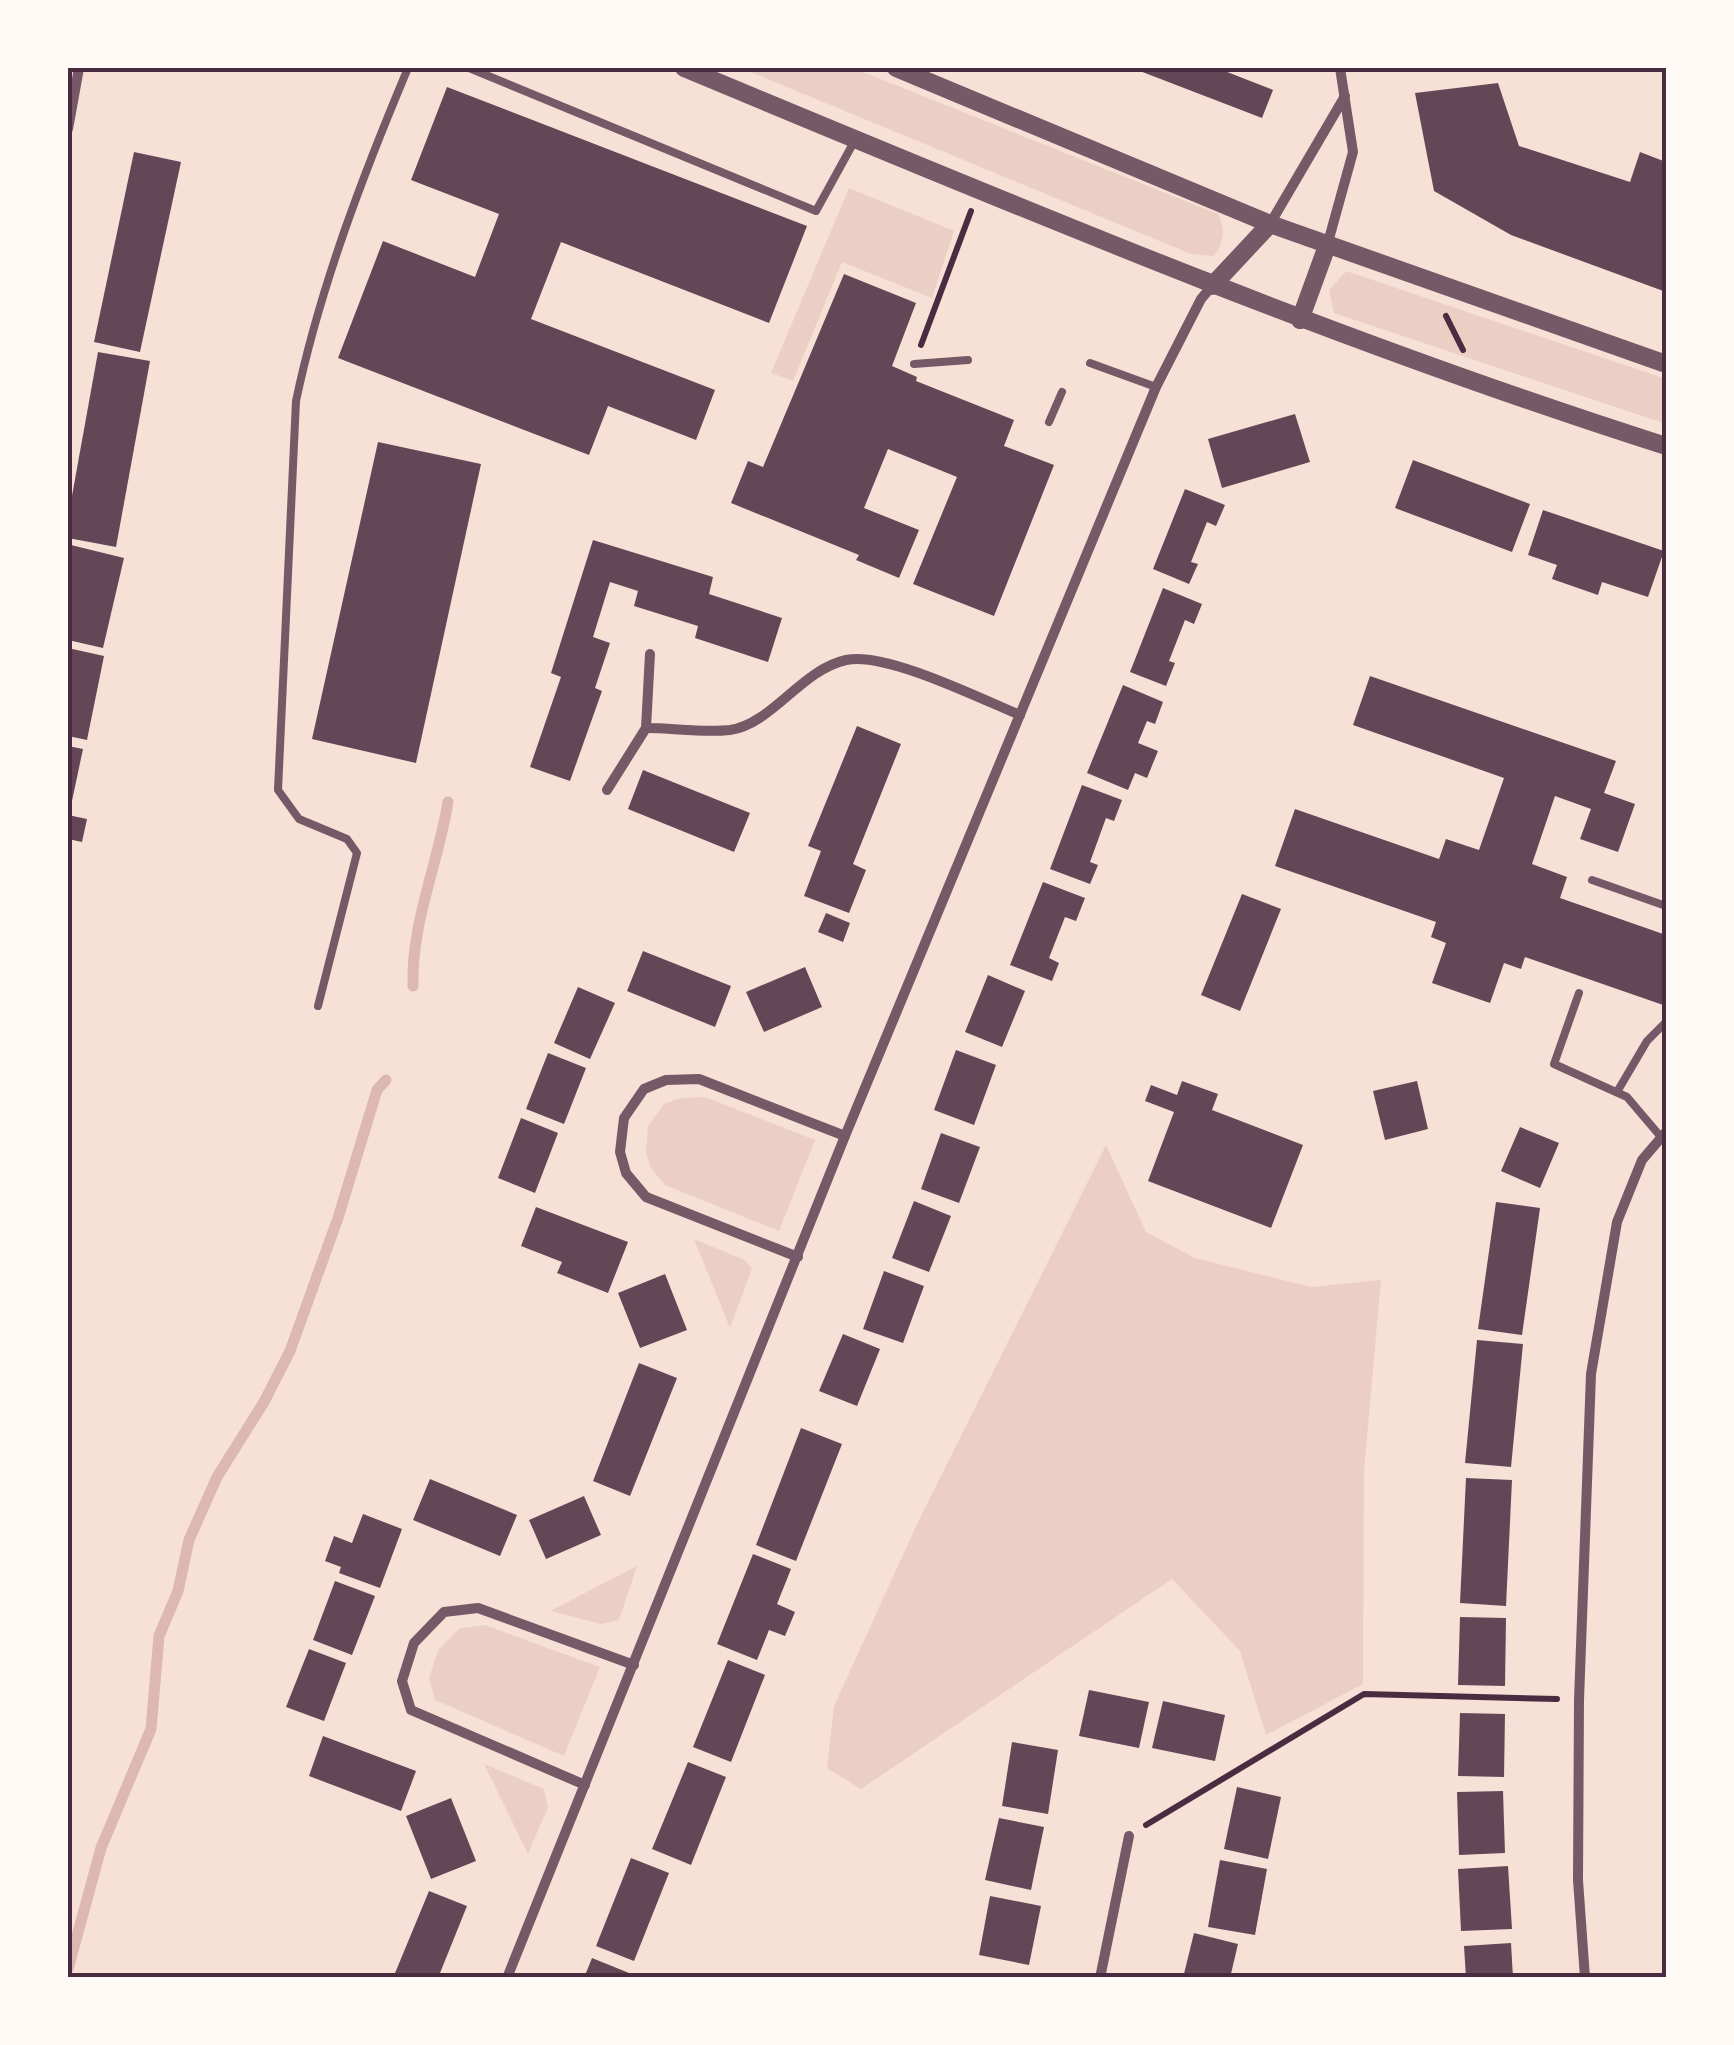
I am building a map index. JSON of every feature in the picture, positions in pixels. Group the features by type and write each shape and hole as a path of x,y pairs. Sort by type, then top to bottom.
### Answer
{"street":[{"path":"68,129 79,68"},
{"path":"684,68 1300,320 1666,446"},
{"path":"896,68 1327,246 1666,364"},
{"path":"1300,320 1327,246 1353,152 1340,68"},
{"path":"507,1978 845,1136 1156,387 1201,299 1270,224 1346,94"},
{"path":"607,790 646,728 650,654"},
{"path":"646,728 732,730 775,707 814,672 849,659 911,669 1020,715"},
{"path":"798,1257 646,1197 626,1173 620,1152 624,1118 644,1089 666,1080 699,1079 845,1136"},
{"path":"1586,1978 1578,1880 1578,1700 1591,1374 1616,1222 1642,1160 1664,1134"},
{"path":"585,1785 411,1710 402,1680 414,1642 444,1612 478,1608 634,1665"},
{"path":"1100,1978 1129,1836"}],"lane":[{"path":"318,1006 357,853 347,840 299,818 278,790 296,401 308,345 378,139 408,68"},
{"path":"469,68 816,210 856,139"},
{"path":"914,364 968,360"},
{"path":"1090,362 1156,387"},
{"path":"1049,422 1062,392"},
{"path":"1592,880 1666,906"},
{"path":"1579,993 1554,1064 1627,1097 1664,1134"},
{"path":"1617,1092 1646,1041 1666,1022"}],"path":[{"path":"914,364 979,190"},
{"path":"1444,287 1440,303 1469,362 1464,378"},
{"path":"1129,1836 1364,1694 1578,1700"}],"shaded area":[{"path":"741,68 853,68 1218,214 1222,240 1214,256 1191,254"},
{"path":"849,188 954,231 932,298 842,262 793,381 771,373"},
{"path":"1346,271 1666,379 1666,424 1334,313 1329,290"},
{"path":"705,1097 815,1140 779,1231 665,1185 650,1167 646,1151 648,1126 664,1104 680,1098"},
{"path":"1106,1145 1146,1232 1195,1258 1311,1287 1381,1280 1364,1471 1363,1684 1266,1735 1240,1651 1172,1579 861,1789 827,1768 834,1706 917,1524"},
{"path":"694,1239 745,1260 752,1269 730,1328"},
{"path":"637,1566 619,1620 601,1624 550,1611"},
{"path":"485,1625 600,1667 564,1756 435,1700 429,1678 438,1650 460,1628"},
{"path":"484,1764 544,1789 548,1807 528,1854"}],"building":[{"path":"1132,68 1217,68 1273,90 1262,118"},
{"path":"1498,83 1519,146 1630,182 1640,152 1666,162 1666,292 1511,235 1434,191 1415,93"},
{"path":"447,87 807,226 769,323 561,242 531,319 715,390 696,440 608,406 589,455 338,358 383,241 475,277 499,214 411,180"},
{"path":"134,152 181,162 140,352 94,342"},
{"path":"844,274 916,303 892,366 917,377 916,381 1014,420 1004,446 1054,465 994,616 913,584 957,477 888,449 864,508 919,530 899,578 856,560 859,555 731,503 748,461 763,467"},
{"path":"98,352 150,361 116,547 68,538 68,518"},
{"path":"1295,414 1310,462 1222,488 1208,439"},
{"path":"378,442 481,464 416,763 312,739"},
{"path":"1413,460 1530,504 1512,552 1395,508"},
{"path":"1185,489 1225,505 1216,526 1207,522 1191,562 1198,564 1189,584 1153,569"},
{"path":"1543,510 1664,551 1648,597 1602,582 1598,595 1552,579 1557,565 1528,555"},
{"path":"593,540 713,577 709,594 782,618 768,662 695,638 698,626 634,606 638,591 610,582 593,637 610,643 595,688 602,691 570,781 530,767 561,677 551,673"},
{"path":"71,545 124,558 103,648 68,640"},
{"path":"1163,588 1202,604 1194,624 1185,620 1169,661 1175,663 1166,686 1130,672"},
{"path":"68,648 104,656 87,740 68,736"},
{"path":"1370,676 1616,761 1604,793 1635,804 1618,852 1580,839 1591,809 1555,796 1532,864 1567,877 1560,898 1666,935 1666,1006 1525,957 1521,969 1504,963 1490,1003 1432,983 1446,943 1431,937 1436,922 1275,866 1295,809 1439,859 1446,839 1479,850 1504,778 1353,725"},
{"path":"1123,685 1163,702 1155,724 1147,721 1138,743 1158,751 1147,778 1135,773 1128,790 1087,773"},
{"path":"857,726 901,744 853,864 866,870 849,913 804,896 821,851 808,846"},
{"path":"68,746 83,749 69,815 68,814"},
{"path":"643,770 750,813 734,852 628,809"},
{"path":"1082,785 1122,800 1114,821 1106,818 1090,862 1098,865 1090,884 1050,869"},
{"path":"68,815 87,819 82,842 68,839"},
{"path":"1043,882 1085,898 1076,921 1065,917 1049,958 1059,963 1052,981 1010,965"},
{"path":"1242,894 1281,909 1240,1011 1201,995"},
{"path":"826,913 850,923 843,942 818,932"},
{"path":"643,951 731,986 715,1027 627,991"},
{"path":"805,967 822,1007 764,1032 746,992"},
{"path":"988,975 1025,991 1002,1047 965,1032"},
{"path":"578,987 615,1003 590,1059 554,1043"},
{"path":"956,1050 996,1065 974,1125 934,1110"},
{"path":"548,1053 586,1068 564,1124 526,1109"},
{"path":"1182,1081 1218,1094 1212,1110 1303,1145 1271,1228 1148,1181 1174,1112 1145,1101 1151,1085 1177,1095"},
{"path":"1417,1081 1428,1129 1385,1140 1373,1091"},
{"path":"521,1118 558,1133 535,1193 498,1178"},
{"path":"1520,1127 1559,1143 1540,1188 1501,1171"},
{"path":"941,1133 980,1147 959,1203 921,1189"},
{"path":"914,1201 951,1216 929,1272 892,1258"},
{"path":"1496,1202 1540,1208 1522,1335 1478,1329"},
{"path":"536,1207 628,1242 608,1293 557,1273 562,1262 521,1246"},
{"path":"884,1271 924,1286 903,1343 863,1329"},
{"path":"665,1274 687,1330 640,1348 618,1293"},
{"path":"843,1334 880,1349 857,1406 819,1391"},
{"path":"1477,1340 1523,1344 1511,1467 1465,1463"},
{"path":"639,1363 677,1378 630,1496 593,1481"},
{"path":"801,1428 842,1444 796,1561 756,1545"},
{"path":"1466,1478 1512,1480 1506,1606 1460,1603"},
{"path":"430,1479 517,1515 500,1556 413,1520"},
{"path":"584,1496 601,1535 546,1559 529,1520"},
{"path":"363,1514 402,1529 380,1588 339,1573 341,1567 325,1561 334,1536 352,1543"},
{"path":"753,1554 791,1569 777,1604 795,1612 785,1636 769,1630 757,1660 717,1644"},
{"path":"335,1581 375,1596 352,1655 313,1640"},
{"path":"1460,1617 1506,1618 1505,1686 1458,1685"},
{"path":"309,1649 346,1663 324,1721 286,1707"},
{"path":"728,1660 765,1675 731,1762 693,1747"},
{"path":"1089,1690 1149,1702 1139,1748 1079,1736"},
{"path":"1163,1701 1225,1715 1215,1761 1152,1748"},
{"path":"1460,1713 1505,1714 1504,1777 1458,1776"},
{"path":"323,1736 416,1771 401,1811 309,1776"},
{"path":"1012,1742 1058,1750 1048,1814 1002,1806"},
{"path":"688,1762 726,1777 691,1865 652,1849"},
{"path":"1237,1787 1281,1797 1268,1859 1224,1849"},
{"path":"1503,1791 1505,1853 1459,1855 1457,1792"},
{"path":"451,1798 476,1861 431,1879 406,1816"},
{"path":"999,1818 1044,1827 1031,1890 985,1880"},
{"path":"631,1858 669,1873 634,1961 596,1946"},
{"path":"1220,1860 1267,1869 1255,1935 1208,1927"},
{"path":"1508,1866 1512,1929 1461,1931 1458,1869"},
{"path":"429,1891 467,1906 438,1978 393,1978"},
{"path":"990,1896 1041,1906 1029,1965 979,1955"},
{"path":"1194,1933 1238,1944 1230,1978 1183,1978"},
{"path":"1511,1943 1513,1978 1466,1978 1464,1946"},
{"path":"592,1958 629,1973 628,1978 584,1978"}],"waterway":[{"path":"413,986 416,940 448,802"},
{"path":"68,1969 101,1848 151,1729 159,1636 178,1591 189,1540 217,1477 264,1402 290,1351 338,1218 377,1090 386,1080"}]}
